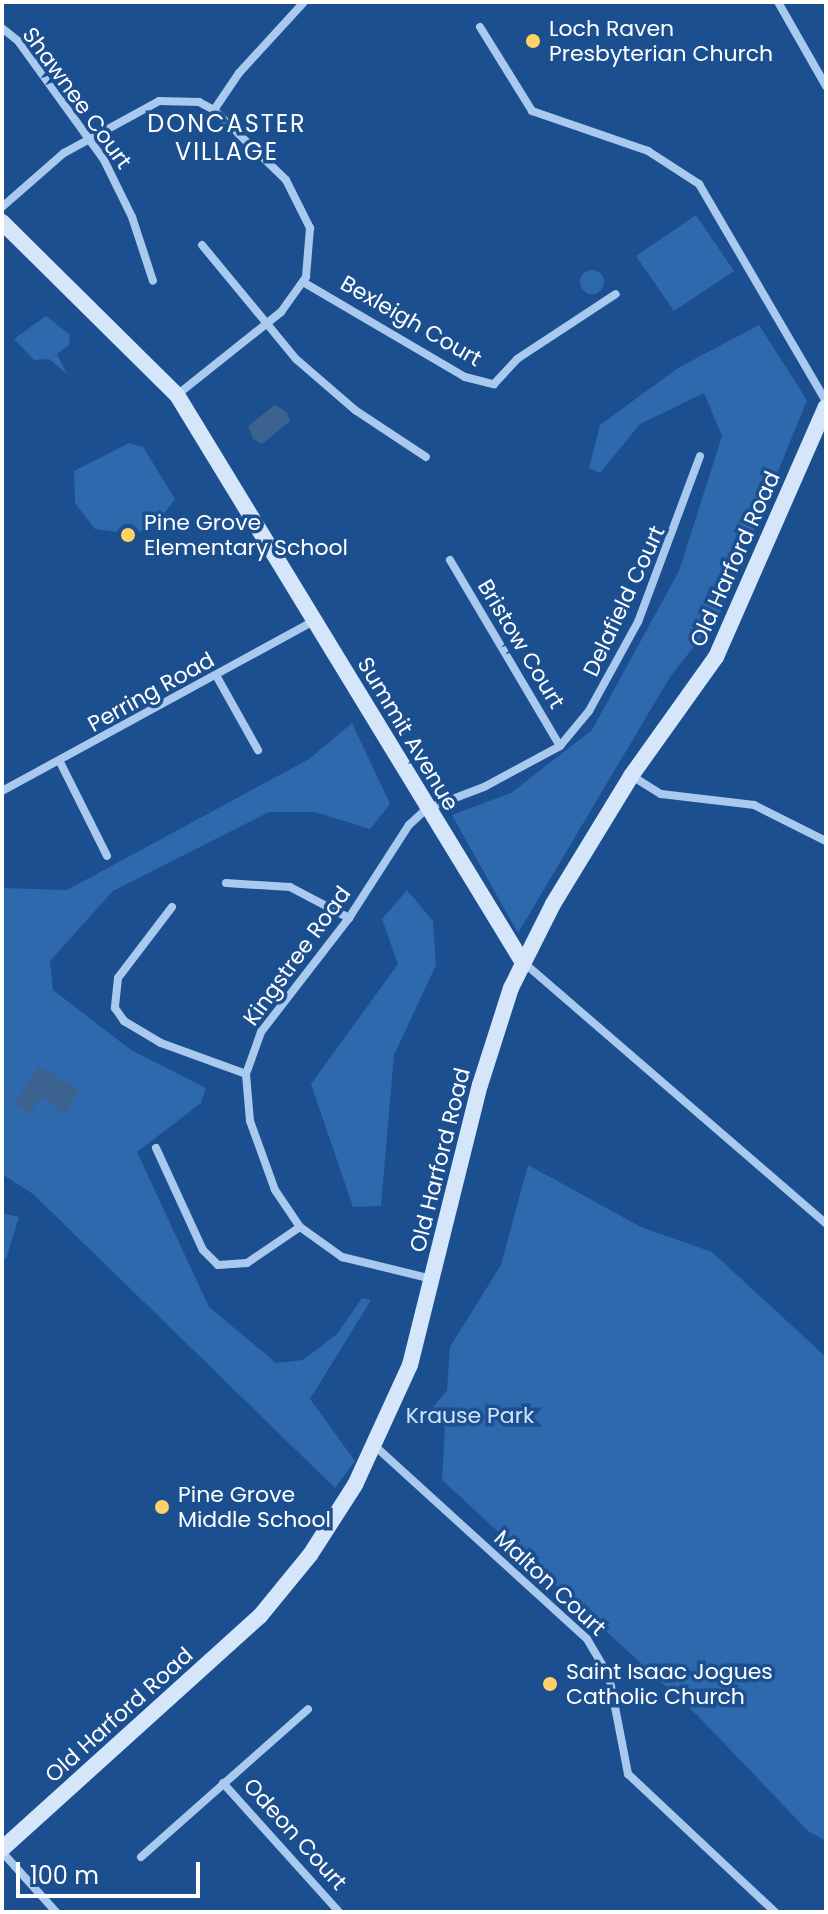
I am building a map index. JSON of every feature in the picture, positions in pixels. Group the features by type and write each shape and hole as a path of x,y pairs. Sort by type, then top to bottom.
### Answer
{"street":[{"path":"214,110 239,73 304,2"},
{"path":"778,2 826,86"},
{"path":"480,27 532,111 648,151 699,184 826,404"},
{"name":"Shawnee Court","path":"2,28 18,41 89,141 122,194 153,281"},
{"path":"2,207 43,169 159,101 199,102 214,110 297,197 311,238 303,282 264,326 177,395"},
{"name":"Summit Avenue","path":"2,222 177,395 426,809 522,961 826,1224"},
{"path":"202,245 264,326 331,392 426,457"},
{"name":"Bexleigh Court","path":"303,282 465,377 494,384 517,359 616,294"},
{"name":"Old Harford Road","path":"2,1850 260,1616 330,1527 376,1447 410,1365 489,1054 522,961 631,776 716,657 826,404"},
{"name":"Delafield Court","path":"426,809 484,787 560,746 601,694 627,646 672,541 700,456"},
{"name":"Bristow Court","path":"450,560 560,746"},
{"name":"Perring Road","path":"2,791 217,677 315,620"},
{"path":"217,677 258,750"},
{"path":"60,762 107,856"},
{"path":"631,776 661,794 754,805 826,841"},
{"name":"Kingstree Road","path":"300,1227 275,1190 259,1152 246,1074 261,1032 349,918 393,842 426,809"},
{"path":"226,883 290,887 349,918"},
{"path":"172,907 118,978 115,1008 124,1021 161,1043 246,1074"},
{"path":"156,1148 203,1250 218,1265 247,1263 300,1227 342,1257 433,1280"},
{"name":"Malton Court","path":"376,1447 587,1639 609,1676 628,1774 775,1912"},
{"name":"Odeon Court","path":"141,1857 308,1709"},
{"name":"Odeon Court","path":"223,1783 338,1912"},
{"path":"2,1850 56,1912"}],"green space":[{"path":"696,215 734,271 674,311 636,256"},
{"path":"592,270 601,273 604,282 601,291 592,294 583,291 580,282 583,273"},
{"path":"46,316 70,335 69,345 57,354 67,374 49,359 34,360 14,339"},
{"path":"759,325 807,400 721,612 670,677 518,933 452,815 511,793 592,730 679,571 722,436 704,393 640,424 600,473 589,468 600,425 678,368"},
{"path":"129,443 143,447 175,499 155,526 134,534 95,529 75,503 74,471"},
{"path":"352,723 390,804 370,829 315,812 269,812 113,891 50,961 53,990 131,1050 206,1088 201,1103 137,1152 209,1307 276,1363 303,1360 337,1334 362,1298 371,1300 310,1399 355,1461 335,1488 33,1194 2,1174 2,888 67,890 309,759"},
{"path":"407,890 433,921 436,965 394,1055 381,1206 353,1207 311,1084 398,964 382,919"},
{"name":"Krause Park","path":"528,1165 641,1227 712,1252 826,1357 826,1841 808,1831 698,1716 442,1480 445,1428 428,1413 447,1391 450,1347 501,1265"},
{"path":"2,1213 19,1217 6,1259 2,1258"}],"shaded area":[{"path":"275,405 287,412 290,421 262,444 253,439 248,426"},
{"path":"38,1066 79,1090 65,1114 41,1097 30,1114 15,1104"}],"place":[{"name":"Loch Raven Presbyterian Church","path":"533,41"},
{"name":"Pine Grove Elementary School","path":"128,535"},
{"name":"Pine Grove Middle School","path":"162,1507"},
{"name":"Saint Isaac Jogues Catholic Church","path":"550,1684"}],"district":[{"name":"DONCASTER VILLAGE","path":"227,138"}]}
